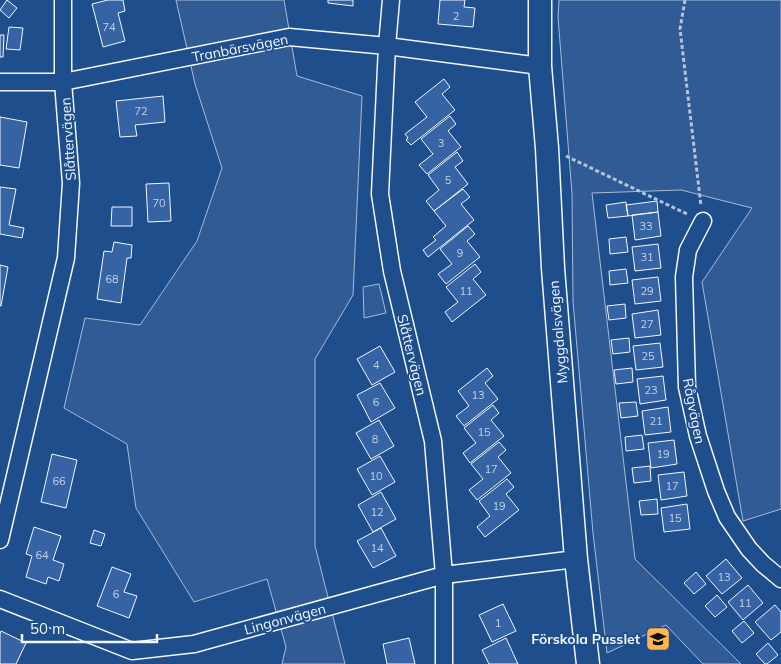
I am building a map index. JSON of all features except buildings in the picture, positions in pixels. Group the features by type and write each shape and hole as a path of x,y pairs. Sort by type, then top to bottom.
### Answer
{"street":[{"name":"Slåttervägen","path":"0,540 66,258 72,182 63,82 63,0"},
{"name":"Slåttervägen","path":"391,0 380,194 392,271 433,441 444,575 444,664"},
{"name":"Myggdalsvägen","path":"540,0 540,66 547,148 553,268 576,559 588,664"},
{"name":"Tranbärsvägen","path":"0,82 63,82 289,37 388,46 540,66"},
{"name":"Rågvägen","path":"702,221 688,250 684,277 688,395 698,436 716,491 727,517 749,549 781,579"},
{"name":"Lingonvägen","path":"0,599 130,657 194,644 444,575 576,559"}],"path":[{"path":"685,0 680,29 702,221"},
{"path":"547,148 702,221"}],"shaded area":[{"path":"176,0 284,0 297,76 362,96 353,295 315,359 315,546 345,664 282,664 286,647 267,579 194,602 136,508 127,444 64,408 85,318 140,325 197,241 222,168 195,84"},
{"path":"559,0 781,0 781,509 743,521 702,282 752,208 681,190 592,193 635,559 741,664 703,664 666,625 607,653 593,533 573,301 572,194 558,17"},
{"path":"379,284 386,313 364,318 363,287"}],"place":[{"name":"Förskola Pusslet","path":"658,639"}]}
